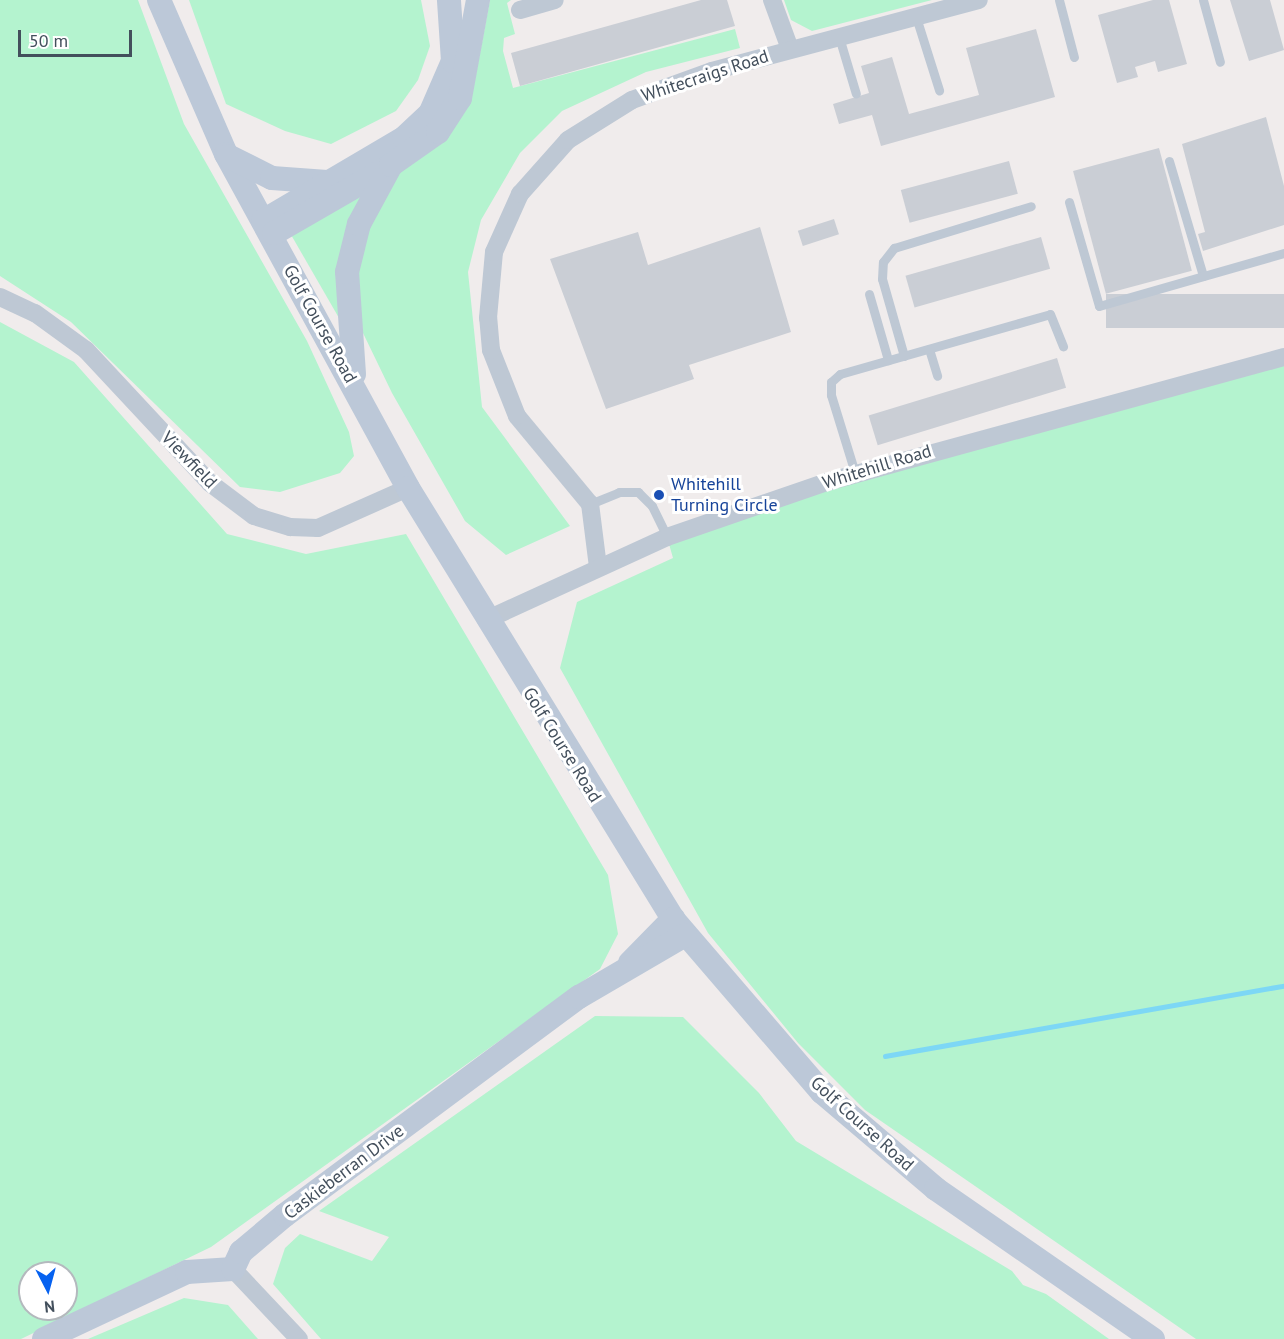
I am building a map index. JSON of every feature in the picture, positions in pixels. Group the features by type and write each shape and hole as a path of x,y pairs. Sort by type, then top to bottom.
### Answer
{"street":[{"path":"267,228 327,182 404,138 440,100 455,39 449,0"},
{"path":"267,228 391,165 438,132 460,98 478,0"},
{"path":"520,10 555,0"},
{"path":"772,0 790,50"},
{"name":"Whitecraigs Road","path":"590,504 538,447 500,381 488,318 494,252 504,223 547,160 598,118 668,86 790,50 980,0"},
{"name":"Golf Course Road","path":"160,5 226,154 408,488 486,620 679,927 822,1092 936,1189 1153,1339"},
{"path":"226,154 272,178 327,182"},
{"path":"356,389 347,272 359,224 391,165"},
{"name":"Viewfield","path":"0,297 35,313 86,350 210,483 254,516 290,527 318,528 408,488"},
{"name":"Whitehill Road","path":"486,620 667,537 855,473 1284,357"},
{"path":"590,504 598,567"},
{"name":"Caskieberran Drive","path":"233,1269 241,1252 285,1215 679,927"},
{"path":"44,1339 187,1272 233,1269 299,1339"}],"lane":[{"path":"1059,0 1074,57"},
{"path":"1203,0 1221,62"},
{"path":"916,17 939,90"},
{"path":"839,37 856,94"},
{"path":"1168,161 1203,276"},
{"path":"1069,202 1099,306 1284,253"},
{"path":"904,356 882,279 883,262 894,248 1030,206"},
{"path":"869,294 888,360"},
{"path":"855,473 831,382 840,374 1050,314 1063,345"},
{"path":"929,349 936,376"},
{"path":"590,504 619,492 638,492 652,506 667,537"}],"green space":[{"path":"0,0 138,0 184,124 307,341 349,432 354,456 340,473 280,492 240,487 71,322 0,276"},
{"path":"189,0 421,0 430,46 418,80 396,111 331,144 285,131 226,104"},
{"path":"490,0 511,0 507,3 515,34 504,38 503,51 513,88 735,29 740,48 646,72 562,111 520,153 481,220 468,272 482,407 570,526 506,555 465,521 392,393 363,333 351,248 368,204 473,90"},
{"path":"784,0 932,0 812,31 791,20"},
{"path":"365,189 339,318 290,233"},
{"path":"0,322 74,362 227,534 306,554 406,534 608,875 618,934 600,969 211,1247 78,1311 78,1261 18,1261 18,1321 58,1321 21,1339 0,1339"},
{"path":"1284,357 1284,1339 1196,1339 865,1110 798,1043 708,933 560,668 577,602 673,558 667,537"},
{"path":"595,1016 683,1017 759,1093 796,1141 1012,1271 1023,1285 1046,1294 1109,1339 321,1339 273,1284 285,1248 300,1234 372,1261 389,1237 319,1211"},
{"path":"184,1298 228,1305 258,1339 88,1339"}],"building":[{"path":"701,0 727,0 735,26 520,86 511,53"},
{"path":"1153,0 1169,0 1187,64 1158,72 1155,61 1135,67 1138,77 1117,83 1098,15"},
{"path":"1230,0 1270,0 1284,50 1249,61"},
{"path":"1036,29 1055,97 881,146 872,115 839,124 833,104 869,93 861,66 892,57 909,114 979,95 966,48"},
{"path":"1266,117 1284,186 1284,225 1203,251 1198,234 1205,232 1182,144"},
{"path":"1159,148 1192,271 1106,294 1073,171"},
{"path":"1009,161 1018,194 910,223 901,190"},
{"path":"834,219 839,234 803,246 798,231"},
{"path":"760,227 791,332 689,365 694,379 606,409 550,259 638,232 648,265"},
{"path":"1041,237 1050,269 915,308 905,276"},
{"path":"1106,294 1284,294 1284,328 1106,328"},
{"path":"1057,358 1066,388 878,445 869,416"}],"waterway":[{"path":"885,1056 1284,986"}],"place":[{"name":"Whitehill Turning Circle","path":"659,495"}]}
